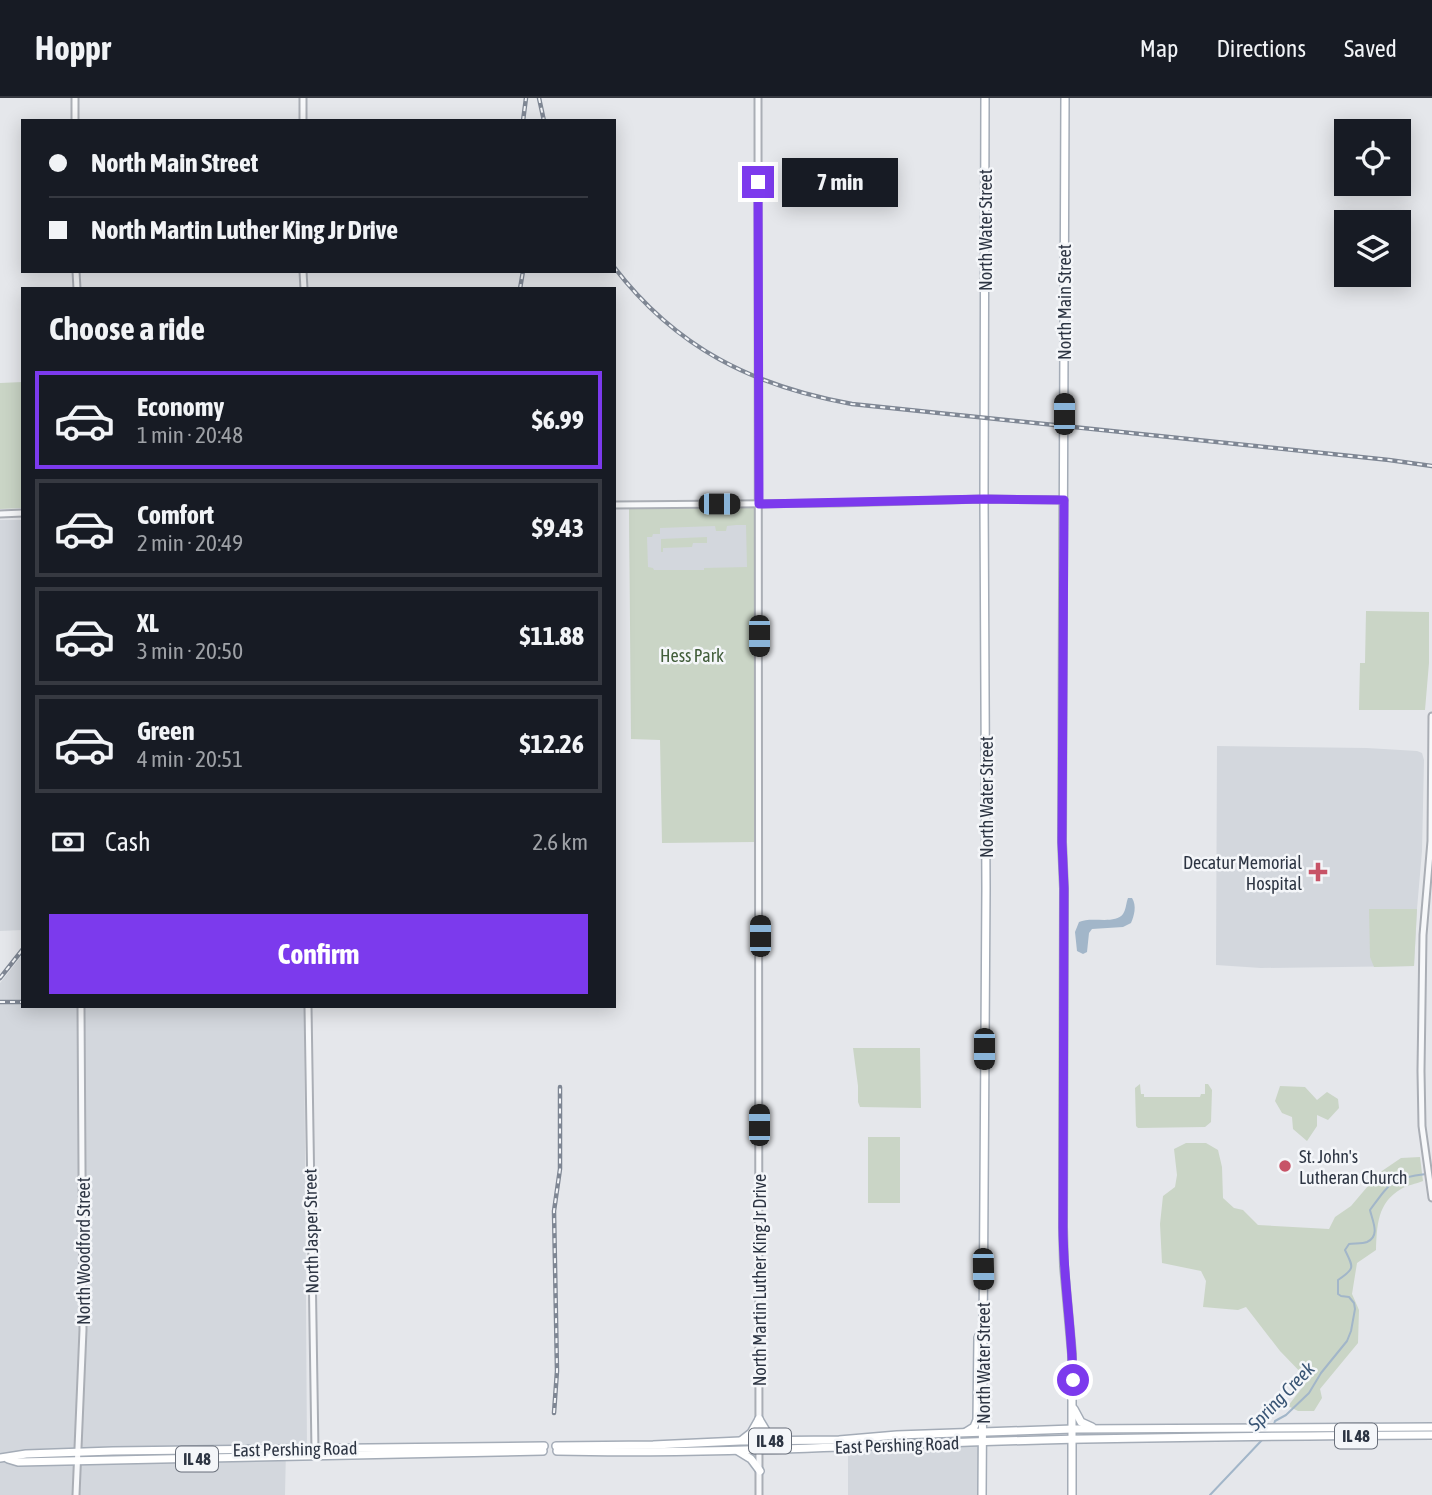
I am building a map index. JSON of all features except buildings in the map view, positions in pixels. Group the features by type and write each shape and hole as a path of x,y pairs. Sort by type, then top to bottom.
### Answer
{"main road":[{"name":"North Water Street","path":"982,1495 986,888 985,98"},
{"name":"North Main Street","path":"1065,98 1063,1234 1072,1354 1072,1495"},
{"path":"965,1432 974,1427 977,1420 978,1338 982,1330"},
{"path":"1073,1405 1081,1422 1095,1429"},
{"path":"740,1441 751,1433 760,1419 768,1434 780,1441"},
{"name":"IL 48","path":"740,1441 864,1439 965,1432 1073,1429 1432,1427"},
{"path":"1039,1440 1073,1429"},
{"name":"East Pershing Road","path":"740,1441 556,1448 652,1452 738,1451 1073,1439 1432,1435"},
{"path":"1073,1459 1079,1446 1088,1439"},
{"path":"960,1443 977,1450 983,1462"},
{"name":"East Pershing Road","path":"2,1458 26,1454 78,1456 543,1449"},
{"path":"738,1451 751,1459 760,1471"}],"street":[{"path":"75,98 75,119"},
{"path":"303,98 303,119"},
{"name":"North Martin Luther King Jr Drive","path":"758,98 759,1495"},
{"path":"616,505 1064,500"},
{"path":"0,514 21,513"},
{"path":"1432,716 1431,841 1423,935 1421,1097 1432,1198"},
{"name":"North Woodford Street","path":"76,1495 83,1330 81,1008"},
{"name":"North Jasper Street","path":"308,1008 315,1453"}],"shaded area":[{"path":"754,508 754,570 630,571 629,509"},
{"path":"0,520 21,520 21,930 0,931"},
{"name":"Decatur Memorial Hospital","path":"1217,746 1367,748 1422,753 1422,851 1414,966 1261,968 1216,965"},
{"path":"21,957 21,1008 304,1008 307,1449 286,1449 285,1495 0,1495 0,983"},
{"path":"982,1444 980,1495 848,1495 848,1448"}],"green space":[{"path":"21,382 21,508 0,509 0,383"},
{"name":"Hess Park","path":"629,508 754,508 754,842 662,843 660,740 631,739","holes":["746,525 747,567 704,570 654,570 648,567 647,537 660,534 660,528 715,526 716,531 726,531 727,526"]},
{"path":"707,537 707,543 693,543 692,547 663,548 661,552 661,539"},
{"path":"1366,611 1429,612 1425,710 1359,710 1360,663 1365,663"},
{"path":"1369,909 1417,909 1414,966 1374,967 1370,957"},
{"path":"853,1048 920,1048 921,1108 860,1107"},
{"path":"1140,1084 1144,1097 1200,1097 1205,1094 1205,1084 1208,1084 1212,1090 1211,1122 1205,1127 1138,1128 1135,1088"},
{"path":"1280,1086 1305,1087 1317,1100 1327,1092 1338,1099 1339,1108 1328,1120 1317,1115 1317,1126 1307,1141 1293,1129 1292,1117 1282,1113 1275,1101"},
{"path":"868,1137 900,1137 900,1203 868,1203"},
{"path":"1186,1143 1206,1143 1218,1150 1222,1167 1223,1198 1234,1208 1243,1210 1258,1225 1329,1229 1335,1217 1351,1206 1379,1173 1401,1158 1420,1157 1423,1181 1403,1188 1387,1201 1378,1224 1376,1250 1357,1263 1352,1294 1359,1310 1358,1343 1320,1389 1322,1398 1314,1411 1298,1411 1288,1406 1308,1380 1280,1351 1246,1307 1238,1310 1203,1307 1206,1281 1201,1271 1162,1263 1160,1224 1163,1196 1175,1187 1177,1175 1174,1149"}],"water":[{"path":"1128,898 1132,898 1134,904 1131,923 1123,927 1092,929 1087,952 1083,954 1077,951 1075,932 1079,922 1119,917 1124,912"}],"waterway":[{"name":"Spring Creek","path":"1274,1424 1309,1393 1321,1373 1347,1341 1355,1309 1349,1297 1338,1294 1338,1280 1348,1273 1351,1267 1345,1250 1349,1244 1367,1242 1374,1236 1370,1210 1392,1183 1426,1174"},
{"name":"Spring Creek","path":"1210,1495 1262,1440"}],"railway":[{"path":"523,119 526,98"},
{"path":"539,98 544,119"},
{"path":"616,269 663,320 690,341 750,374 816,396 852,404 1432,466"},
{"path":"520,287 523,273"},
{"path":"0,978 21,952"},
{"path":"0,1002 21,1002"},
{"path":"554,1413 557,1371 554,1211 560,1169 560,1087"}],"place":[{"name":"Decatur Memorial Hospital","path":"1318,872"},
{"name":"St. John's Lutheran Church","path":"1285,1166"}],"route":[{"path":"758,182 759,504 1064,500 1063,1227 1073,1380"}]}
